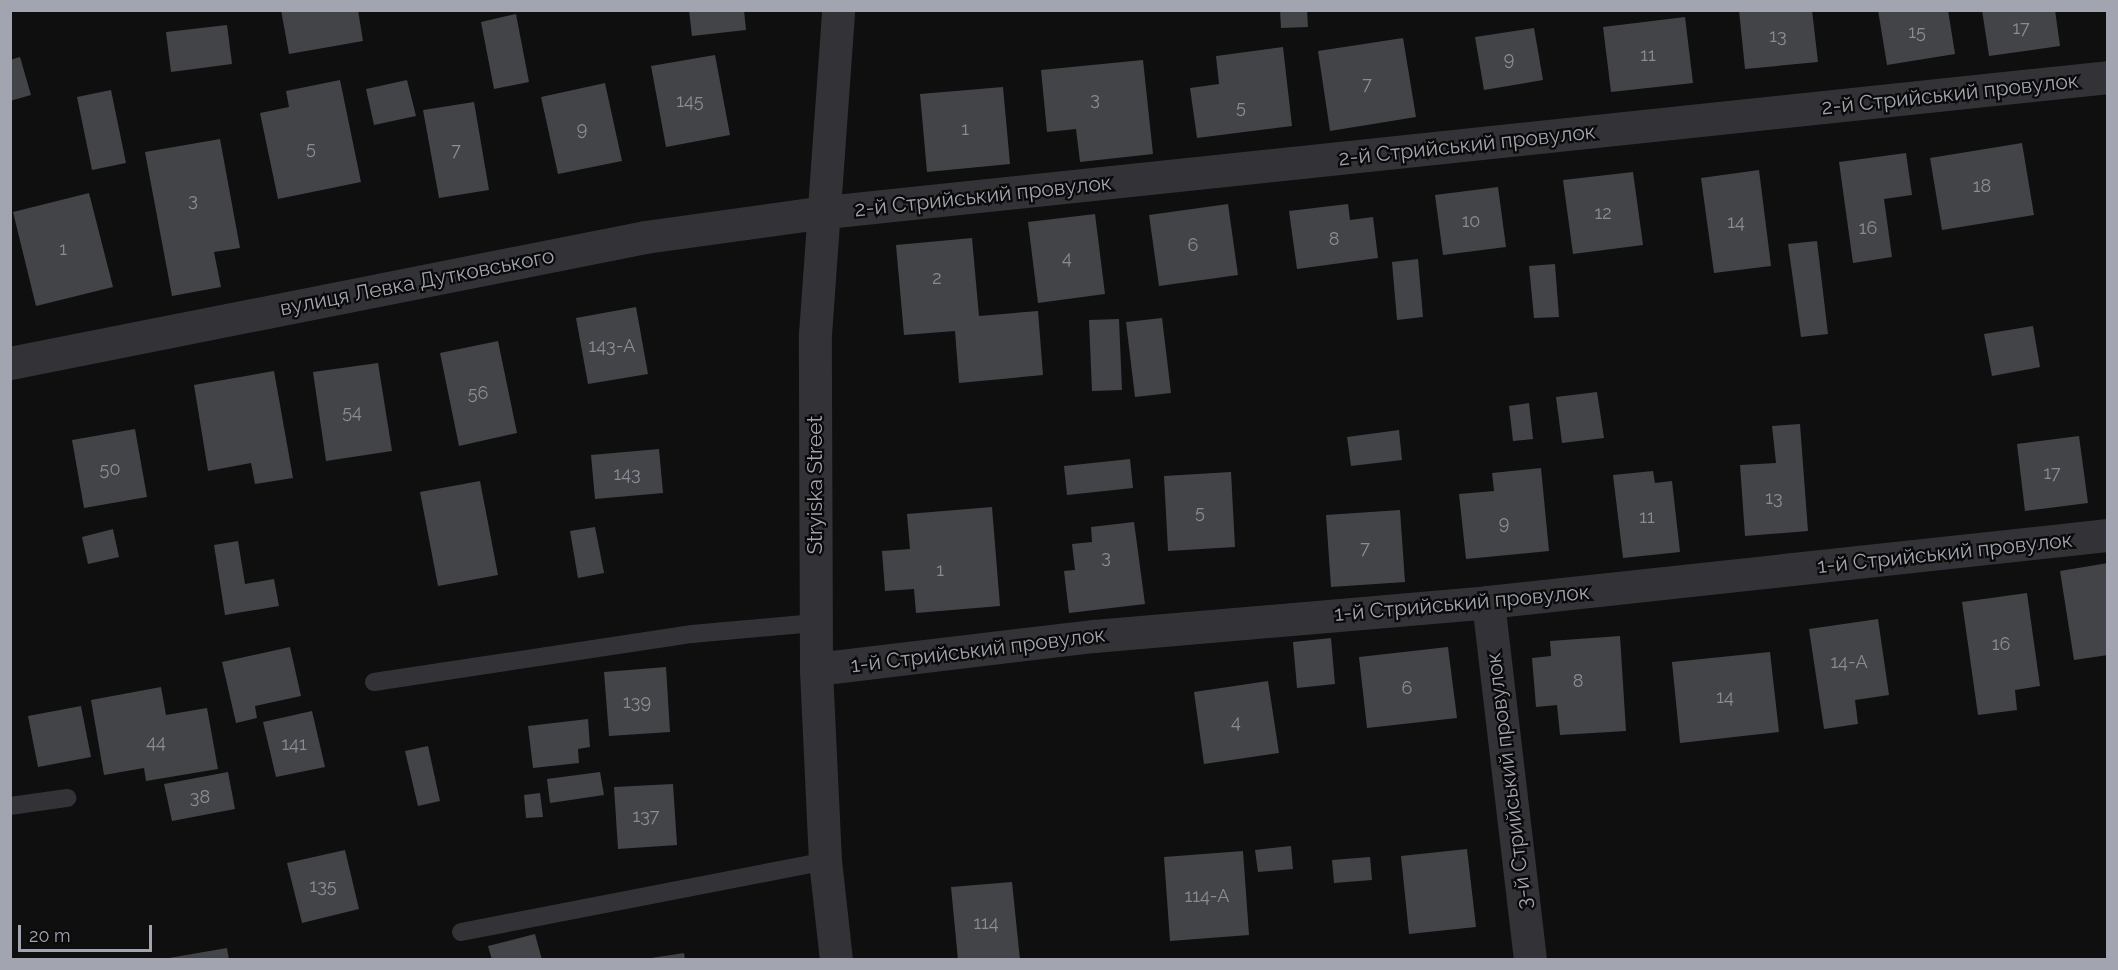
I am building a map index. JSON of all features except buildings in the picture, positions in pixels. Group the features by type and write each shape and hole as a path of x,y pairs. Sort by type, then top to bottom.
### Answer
{"street":[{"name":"Stryiska Street","path":"836,960 825,861 816,669 815,334 826,212 838,10"},
{"name":"2-й Стрийський провулок","path":"826,212 2108,77"},
{"name":"вулиця Левка Дутковського","path":"10,363 645,237 826,212"},
{"name":"1-й Стрийський провулок","path":"816,669 1094,636 1488,602 2108,535"},
{"name":"3-й Стрийський провулок","path":"1488,602 1530,960"}],"lane":[{"path":"374,682 692,634 815,623"},
{"path":"10,806 67,798"},
{"path":"461,932 825,861"}]}
